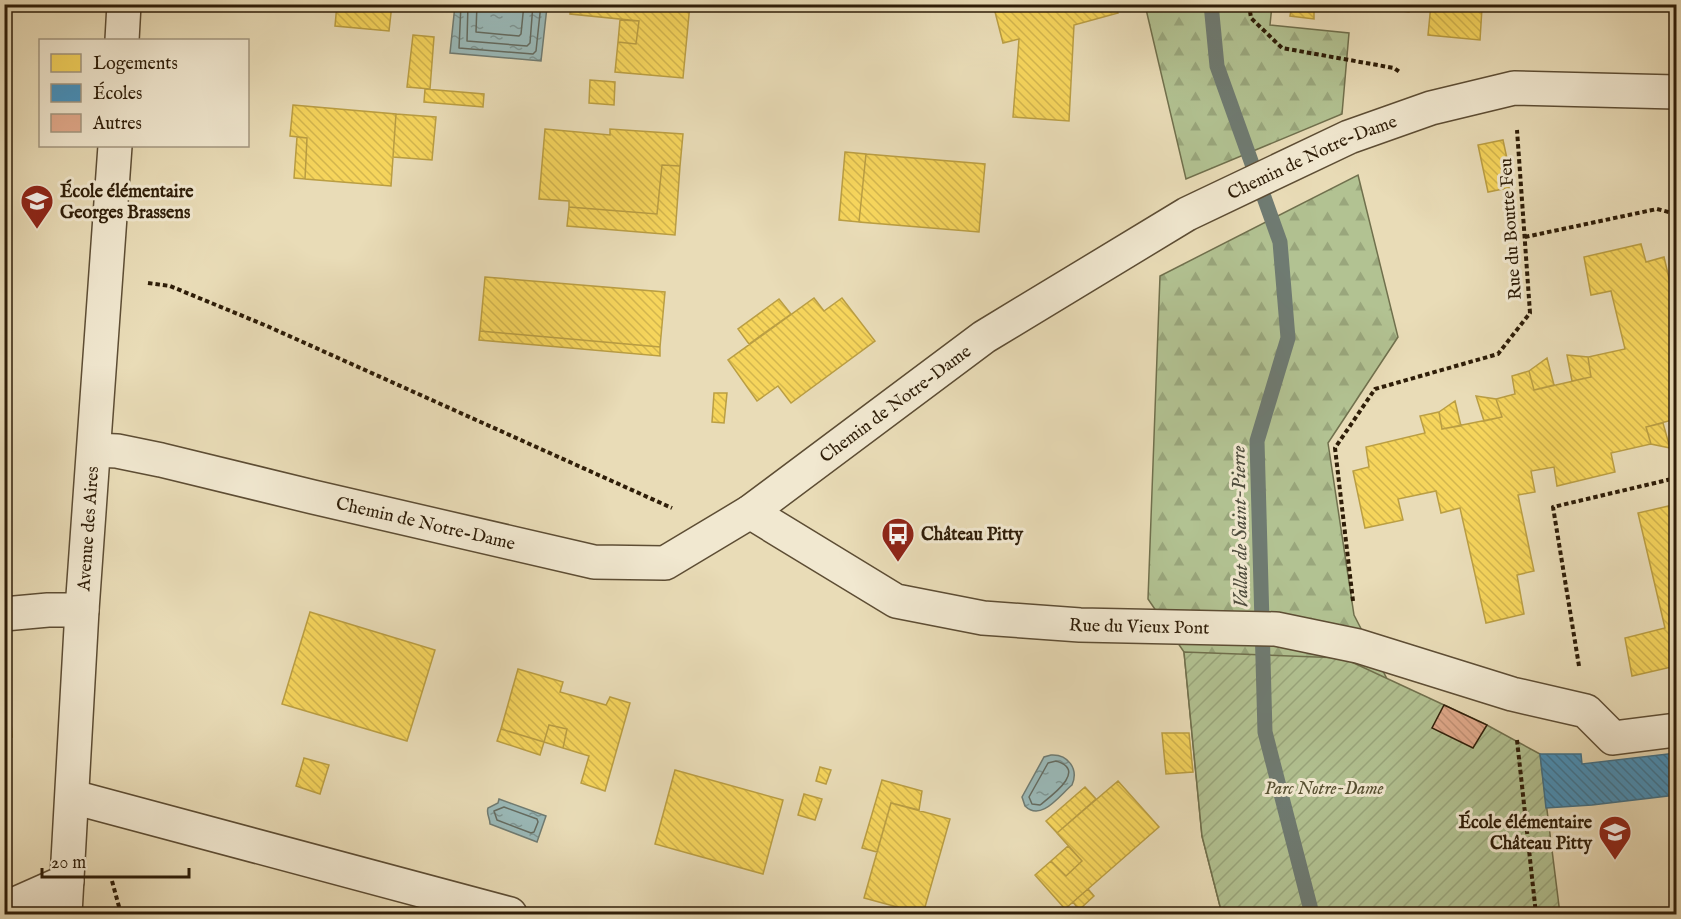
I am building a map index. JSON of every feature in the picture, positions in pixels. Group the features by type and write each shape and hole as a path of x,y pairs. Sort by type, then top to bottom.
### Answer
{"street":[{"path":"122,39 124,4"},
{"name":"Chemin de Notre-Dame","path":"94,450 117,451 161,460 594,562 665,563 750,512 984,337 1187,214 1349,137 1431,108 1514,88 1677,92"},
{"name":"Avenue des Aires","path":"65,915 82,610 116,147"},
{"name":"Rue du Vieux Pont","path":"750,512 896,601 983,618 1080,626 1262,629 1358,646 1512,694 1586,711"},
{"path":"4,614 82,610"},
{"path":"1586,711 1613,738 1677,730"},
{"path":"73,797 510,915"},
{"path":"4,909 67,881"}],"path":[{"path":"1249,4 1251,18 1282,48 1394,68 1420,88 1431,108"},
{"name":"Rue du Boutte Feu","path":"1358,646 1335,448 1375,389 1498,354 1530,313 1514,88"},
{"path":"1525,237 1656,209 1677,214"},
{"path":"147,283 171,286 267,326 721,530"},
{"path":"1586,711 1552,507 1677,478"},
{"path":"1512,694 1536,915"},
{"path":"111,876 121,915"}],"green space":[{"path":"1145,5 1272,5 1270,25 1349,33 1342,114 1186,179"},
{"path":"1358,175 1398,337 1328,443 1354,615 1443,787 1222,914 1202,836 1184,652 1148,599 1160,276"},
{"name":"Parc Notre-Dame","path":"1184,652 1343,658 1485,724 1540,754 1560,914 1222,914 1202,836"}],"water":[{"path":"523,4 547,7 541,61 450,53 455,5"},
{"path":"1051,755 1062,757 1073,768 1072,785 1050,806 1037,811 1031,810 1025,806 1022,797 1044,757"},
{"path":"499,799 546,816 537,842 490,824 488,808 498,803"}],"building: Logements":[{"path":"337,4 392,4 389,31 335,26"},
{"path":"571,4 690,4 683,78 615,72 618,42 636,44 639,21 570,14"},
{"path":"993,4 1115,4 1118,13 1074,25 1069,121 1013,117 1019,39 1003,43"},
{"path":"1292,4 1314,4 1314,19 1290,16"},
{"path":"1346,4 1410,4 1409,12"},
{"path":"1431,4 1482,8 1480,40 1428,35"},
{"path":"620,20 639,21 636,44 618,42"},
{"path":"413,35 434,37 430,89 407,87"},
{"path":"590,80 615,82 614,105 589,103"},
{"path":"425,89 484,94 483,107 424,102"},
{"path":"293,105 396,114 391,186 305,179 307,138 290,136"},
{"path":"396,114 436,117 432,160 393,157"},
{"path":"545,129 610,135 610,129 683,134 680,166 662,165 657,214 569,207 569,201 539,199"},
{"path":"297,137 307,138 305,179 294,178"},
{"path":"1503,140 1513,187 1488,192 1478,145"},
{"path":"845,152 866,154 859,222 839,220"},
{"path":"866,154 985,164 979,232 859,222"},
{"path":"662,165 680,166 675,235 567,226 569,207 657,214"},
{"path":"1641,244 1646,262 1664,257 1676,308 1676,419 1646,427 1651,444 1611,453 1615,472 1557,486 1554,467 1531,471 1535,492 1518,495 1534,571 1517,575 1524,614 1486,623 1460,508 1441,513 1436,491 1398,499 1403,520 1365,528 1353,471 1369,467 1366,447 1425,433 1420,416 1439,412 1442,429 1502,417 1496,399 1515,394 1512,376 1529,371 1534,390 1591,377 1588,357 1625,349 1611,291 1591,295 1584,257"},
{"path":"485,277 665,292 660,347 480,331"},
{"path":"814,298 824,311 842,298 875,341 791,403 778,386 757,401 728,360"},
{"path":"779,299 791,314 749,344 738,329"},
{"path":"480,331 660,347 660,356 479,340"},
{"path":"1567,355 1588,357 1591,377 1572,381"},
{"path":"1547,358 1554,385 1534,390 1529,371"},
{"path":"714,393 727,393 724,423 712,422"},
{"path":"1476,396 1496,399 1502,417 1484,421"},
{"path":"1455,401 1461,426 1442,429 1439,412"},
{"path":"1663,423 1670,448 1651,444 1646,427"},
{"path":"1673,505 1676,520 1676,666 1632,676 1625,638 1665,628 1638,513"},
{"path":"310,612 435,650 407,741 282,704"},
{"path":"518,669 563,682 560,692 606,705 610,697 630,703 605,791 581,783 589,756 563,748 567,729 549,725 544,742 501,729"},
{"path":"4,705 10,705 12,737 4,738"},
{"path":"549,725 567,729 563,748 544,742"},
{"path":"501,729 544,742 540,755 497,741"},
{"path":"1162,733 1189,733 1193,772 1166,774"},
{"path":"304,758 329,765 320,794 296,786"},
{"path":"820,767 831,770 826,784 816,781"},
{"path":"675,770 783,800 763,874 655,844"},
{"path":"882,780 922,791 919,810 891,803 877,852 862,848"},
{"path":"1118,781 1159,827 1065,909 1035,875 1051,861 1066,876 1082,861 1057,833"},
{"path":"1085,787 1096,799 1057,833 1046,821"},
{"path":"804,794 822,799 815,820 798,815"},
{"path":"891,803 950,819 923,914 864,898"},
{"path":"1068,846 1082,861 1066,876 1051,861"},
{"path":"1088,889 1094,896 1079,910 1073,902"}],"building: Écoles":[{"path":"1676,753 1676,795 1546,808 1540,754 1581,754 1582,764"}],"building: Autres":[{"path":"1444,705 1487,725 1473,748 1432,728"}],"waterway":[{"name":"Vallat de Saint-Pierre","path":"1211,4 1217,66 1280,242 1288,338 1257,441 1265,732 1312,914"}],"place":[{"name":"École élémentaire Georges Brassens","path":"37,230"},
{"name":"Château Pitty","path":"898,563"},
{"name":"École élémentaire Château Pitty","path":"1615,861"}]}
